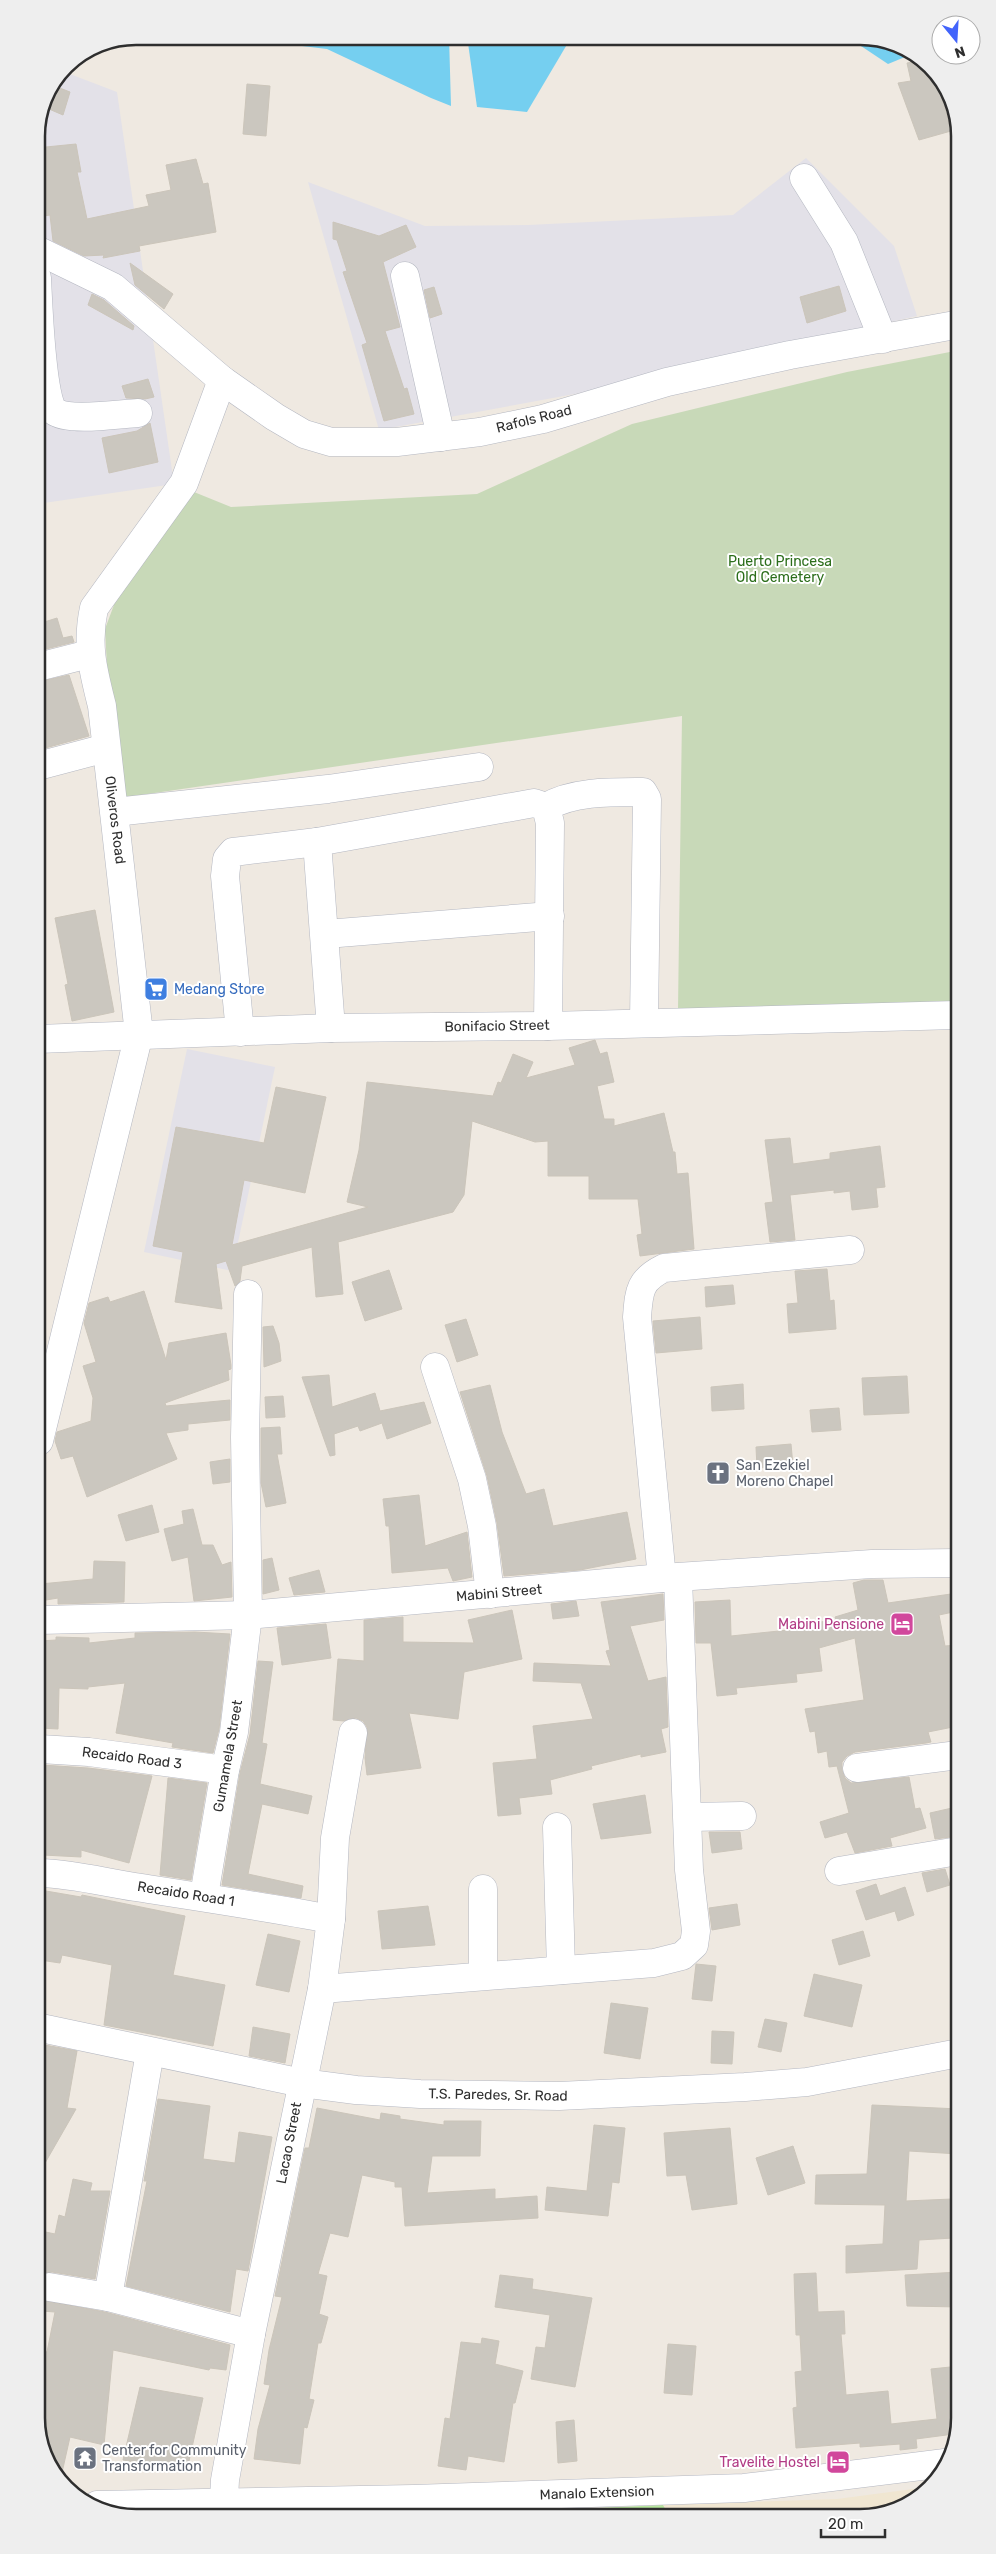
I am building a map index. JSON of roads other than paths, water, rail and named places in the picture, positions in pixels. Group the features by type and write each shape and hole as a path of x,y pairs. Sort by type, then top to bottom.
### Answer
{"street":[{"path":"804,178 844,242 883,339"},
{"name":"Rafols Road","path":"45,254 113,288 222,380 304,434 331,442 396,442 480,432 543,419 667,382 790,355 951,326"},
{"path":"405,276 441,437"},
{"name":"Oliveros Road","path":"45,1417 139,1034 102,706 89,654 94,608 184,483 222,380"},
{"path":"45,387 53,411 75,416 138,413"},
{"path":"45,665 89,654"},
{"path":"45,764 106,748"},
{"path":"115,812 328,789 479,767"},
{"path":"546,807 560,799 625,792 644,792 647,799 644,1022"},
{"path":"240,1032 225,876 227,859 233,852 317,842 527,804 541,804 546,807 550,823 548,1026"},
{"path":"317,842 326,934 331,1028"},
{"path":"326,934 550,916"},
{"name":"Bonifacio Street","path":"45,1039 331,1028 548,1026 951,1015"},
{"path":"322,1989 654,1963 682,1956 694,1944 696,1932 689,1870 689,1817 670,1578 637,1317 642,1287 649,1275 664,1268 850,1250"},
{"name":"Gumamela Street","path":"204,1896 225,1770 234,1732 248,1615 245,1437 248,1294"},
{"path":"435,1367 472,1479 482,1526 490,1594"},
{"name":"Mabini Street","path":"45,1620 248,1615 670,1578 872,1564 951,1564"},
{"name":"Lacao Street","path":"223,2509 251,2334 322,1989 331,1919 335,1838 346,1768 354,1733"},
{"name":"Recaido Road 3","path":"45,1749 89,1752 225,1770"},
{"path":"857,1768 951,1755"},
{"path":"689,1817 742,1816"},
{"path":"557,1826 561,1970"},
{"path":"839,1871 951,1852"},
{"name":"Recaido Road 1","path":"45,1873 72,1874 132,1886 204,1896 331,1919"},
{"path":"483,1889 483,1975"},
{"name":"T.S. Paredes, Sr. Road","path":"45,2029 302,2083 356,2090 430,2094 558,2096 806,2082 951,2055"},
{"path":"108,2297 150,2052"},
{"path":"49,2287 108,2297 251,2334"},
{"name":"Manalo Extension","path":"247,2509 744,2488 939,2464"},
{"name":"Manalo Extension","path":"112,2506 198,2509"}],"water":[{"path":"294,45 449,45 451,106 431,98 327,49"},
{"path":"468,45 567,45 527,112 477,107"},
{"path":"860,45 884,48 905,57 888,64"}],"place":[{"name":"Medang Store","path":"156,989"},
{"name":"San Ezekiel Moreno Chapel","path":"718,1473"},
{"name":"Mabini Pensione","path":"902,1624"},
{"name":"Center for Community Transformation","path":"85,2458"},
{"name":"Travelite Hostel","path":"838,2462"}],"park label":[{"name":"Puerto Princesa Old Cemetery","path":"780,570"}]}
